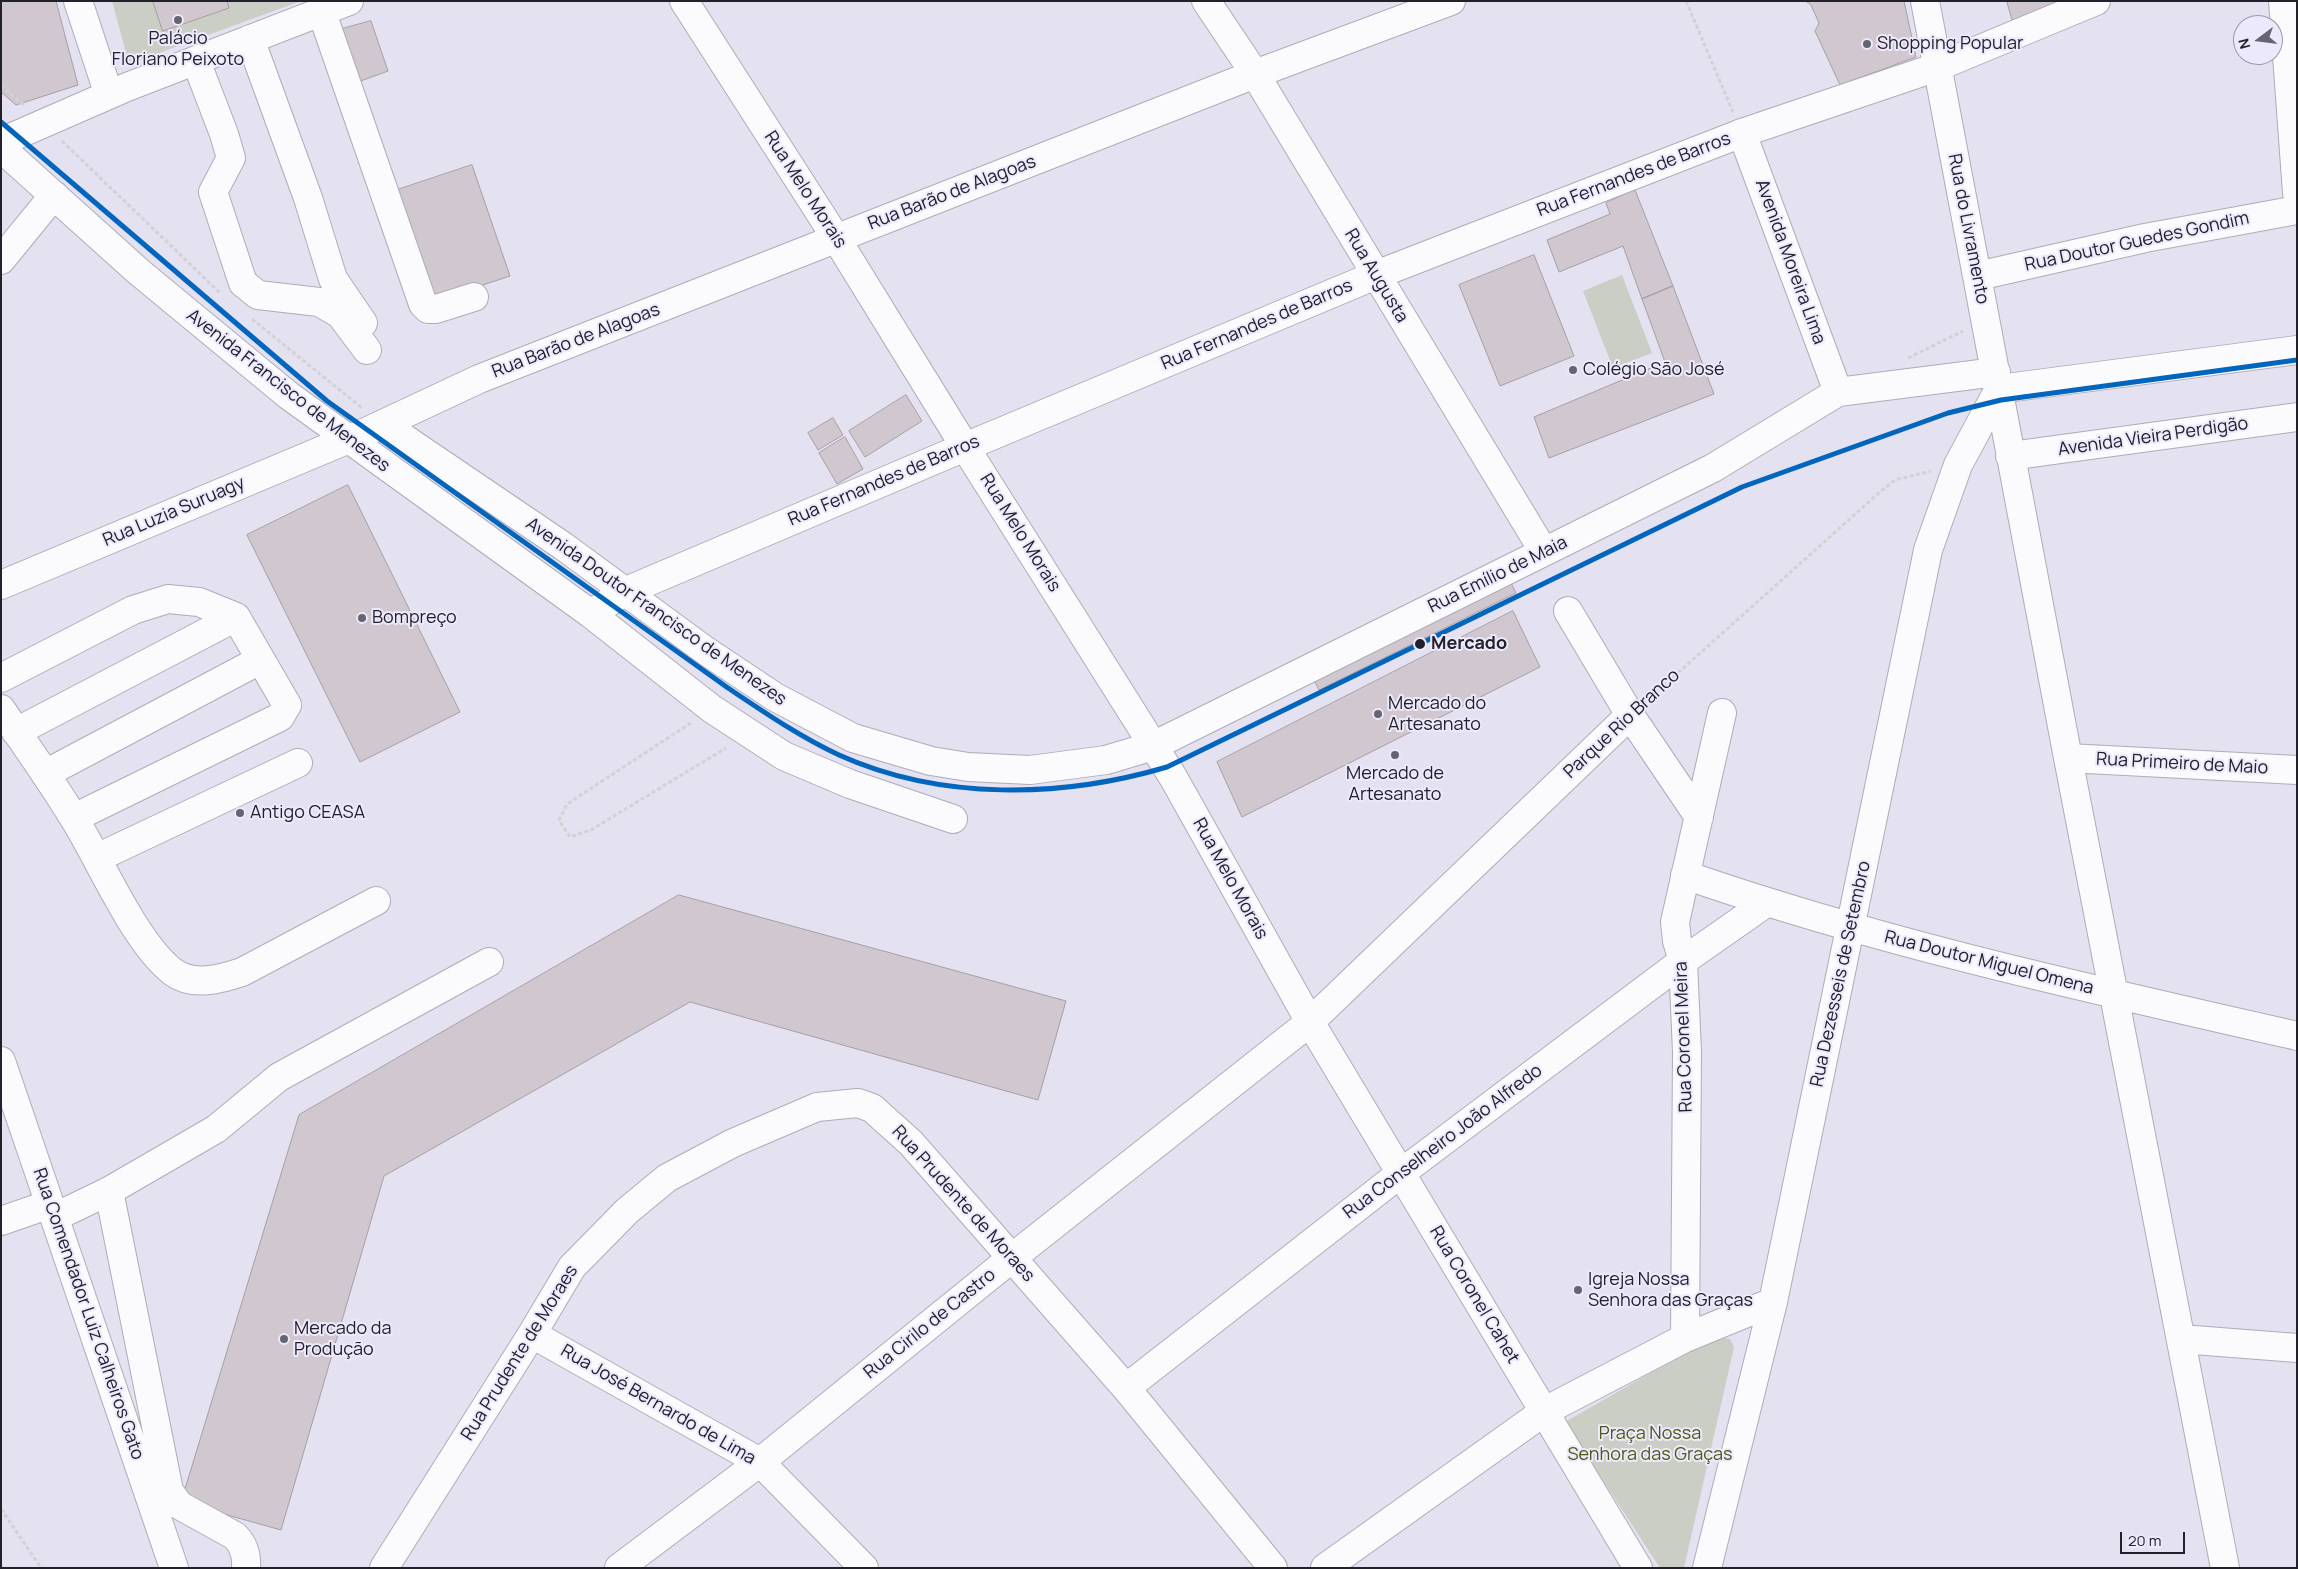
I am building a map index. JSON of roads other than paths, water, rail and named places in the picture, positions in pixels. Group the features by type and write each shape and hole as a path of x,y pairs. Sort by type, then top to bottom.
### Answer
{"street":[{"path":"78,1 112,84"},
{"path":"1,142 44,124 112,84 196,61 321,10 349,1"},
{"name":"Rua Melo Morais","path":"684,1 836,238 1173,777 1310,1022"},
{"name":"Rua Augusta","path":"1206,1 1255,74 1544,552"},
{"name":"Rua Barão de Alagoas","path":"347,439 479,379 1255,74 1451,1"},
{"name":"Rua do Livramento","path":"1925,1 1978,276 2010,456 2225,1568"},
{"name":"Rua Fernandes de Barros","path":"591,614 624,592 965,447 1376,276 1742,133 1937,67 2096,1"},
{"path":"2283,1 2297,193"},
{"path":"321,10 423,304 428,309 436,310 474,297"},
{"path":"196,61 224,134 231,158 213,192 243,283 258,295 319,302 340,314 373,353 366,328 333,279 308,198 250,39"},
{"name":"Avenida Moreira Lima","path":"1742,133 1838,392"},
{"name":"Avenida Francisco de Menezes","path":"1,148 139,272 288,395 591,614 712,709 784,756 850,784 953,819"},
{"path":"1,260 54,195"},
{"name":"Rua Doutor Guedes Gondim","path":"1978,276 2145,238 2297,210"},
{"path":"1998,387 2297,350"},
{"name":"Rua Emílio de Maia","path":"1153,746 1713,468 1838,392 1998,387"},
{"name":"Rua Dezesseis de Setembro","path":"1707,1568 1773,1302 1928,550 1958,465 1998,387"},
{"name":"Avenida Vieira Perdigão","path":"2010,456 2297,417"},
{"name":"Avenida Doutor Francisco de Menezes","path":"383,424 563,546 624,592 775,698 853,738 922,759 968,767 1030,770 1106,760 1153,746"},
{"name":"Rua Luzia Suruagy","path":"1,586 347,439"},
{"path":"1,678 133,610 168,599 199,602 236,617 287,705 280,717 74,818"},
{"path":"1568,611 1630,715 1699,817"},
{"path":"16,732 236,617"},
{"path":"45,774 260,660"},
{"path":"1,709 74,818 132,921 155,954 174,973 193,980 220,980 242,972 376,901"},
{"name":"Rua Coronel Meira","path":"1685,1338 1687,1052 1683,961 1677,941 1675,922 1722,713"},
{"name":"Parque Rio Branco","path":"1310,1022 1630,715"},
{"name":"Rua Primeiro de Maio","path":"2068,758 2297,770"},
{"path":"97,858 298,763"},
{"name":"Rua Doutor Miguel Omena","path":"1685,875 1766,903 1850,928 2114,994 2297,1036"},
{"name":"Rua Conselheiro João Alfredo","path":"1126,1388 1401,1173 1683,961 1766,903"},
{"path":"1,1221 52,1210 108,1191 216,1129 279,1077 489,962"},
{"name":"Rua Coronel Cahet","path":"1310,1022 1638,1568"},
{"name":"Rua Cirilo de Castro","path":"620,1568 760,1462 1013,1257 1310,1022"},
{"name":"Rua Comendador Luiz Calheiros Gato","path":"1,1061 174,1568"},
{"name":"Rua Prudente de Moraes","path":"384,1568 532,1334 572,1267 627,1211 667,1178 733,1143 816,1107 858,1103 872,1108 911,1143 1013,1257 1126,1388 1273,1568"},
{"path":"108,1191 169,1491 179,1505 235,1536 241,1542 245,1553 246,1568"},
{"path":"1324,1568 1545,1411 1685,1338 1773,1302"},
{"name":"Rua José Bernardo de Lima","path":"532,1334 760,1462 864,1568"},
{"path":"2181,1339 2297,1348"}],"place":[{"name":"Palácio Floriano Peixoto","path":"178,20"},
{"name":"Shopping Popular","path":"1867,44"},
{"name":"Colégio São José","path":"1573,370"},
{"name":"Bompreço","path":"362,618"},
{"name":"Mercado","path":"1420,644"},
{"name":"Mercado do Artesanato","path":"1378,714"},
{"name":"Mercado de Artesanato","path":"1395,755"},
{"name":"Antigo CEASA","path":"240,813"},
{"name":"Igreja Nossa Senhora das Graças","path":"1578,1290"},
{"name":"Mercado da Produção","path":"284,1339"}],"park label":[{"name":"Praça Nossa Senhora das Graças","path":"1650,1444"}]}
